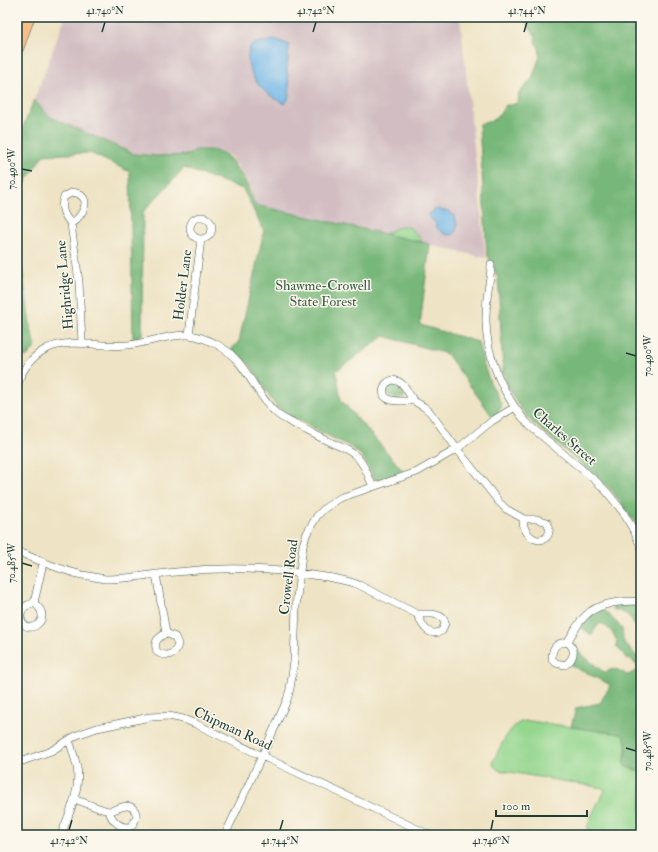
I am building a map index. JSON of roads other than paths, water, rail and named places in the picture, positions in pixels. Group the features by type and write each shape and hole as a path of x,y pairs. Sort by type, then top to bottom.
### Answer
{"highway":[{"path":"17,48 28,17"}],"street":[{"name":"Highridge Lane","path":"71,224 79,282 82,343"},
{"name":"Holder Lane","path":"189,335 201,239"},
{"name":"Charles Street","path":"491,264 486,332 491,357 506,394 526,422 607,492 623,512 635,532 641,547"},
{"path":"17,386 25,367 37,354 61,345 82,343 128,345 164,337 189,335 217,344 230,354 245,369 263,398 276,413 284,419 348,450 357,457 362,463 373,487"},
{"path":"414,401 430,412 499,502 506,509 524,519"},
{"name":"Crowell Road","path":"225,835 287,700 294,662 296,606 303,545 307,533 317,516 325,508 340,498 417,472 457,449 492,421 515,406"},
{"path":"17,551 43,563 67,571 105,579 198,570 244,568 338,578 359,585 417,614"},
{"path":"34,603 43,563"},
{"path":"156,574 166,633"},
{"path":"567,642 585,616 594,609 618,602 641,601"},
{"name":"Chipman Road","path":"17,763 51,752 77,735 97,728 150,717 169,716 196,724 430,835"},
{"path":"61,835 77,786 77,768 69,740"},
{"path":"74,799 109,811"}],"water":[{"path":"278,40 289,45 287,70 289,96 285,104 273,98 255,81 248,60 251,45"},
{"path":"434,209 450,211 451,214 454,215 457,226 454,234 447,234 436,227 434,221 428,215 429,213 433,213"}],"park label":[{"name":"Shawme-Crowell State Forest","path":"323,294"}]}
